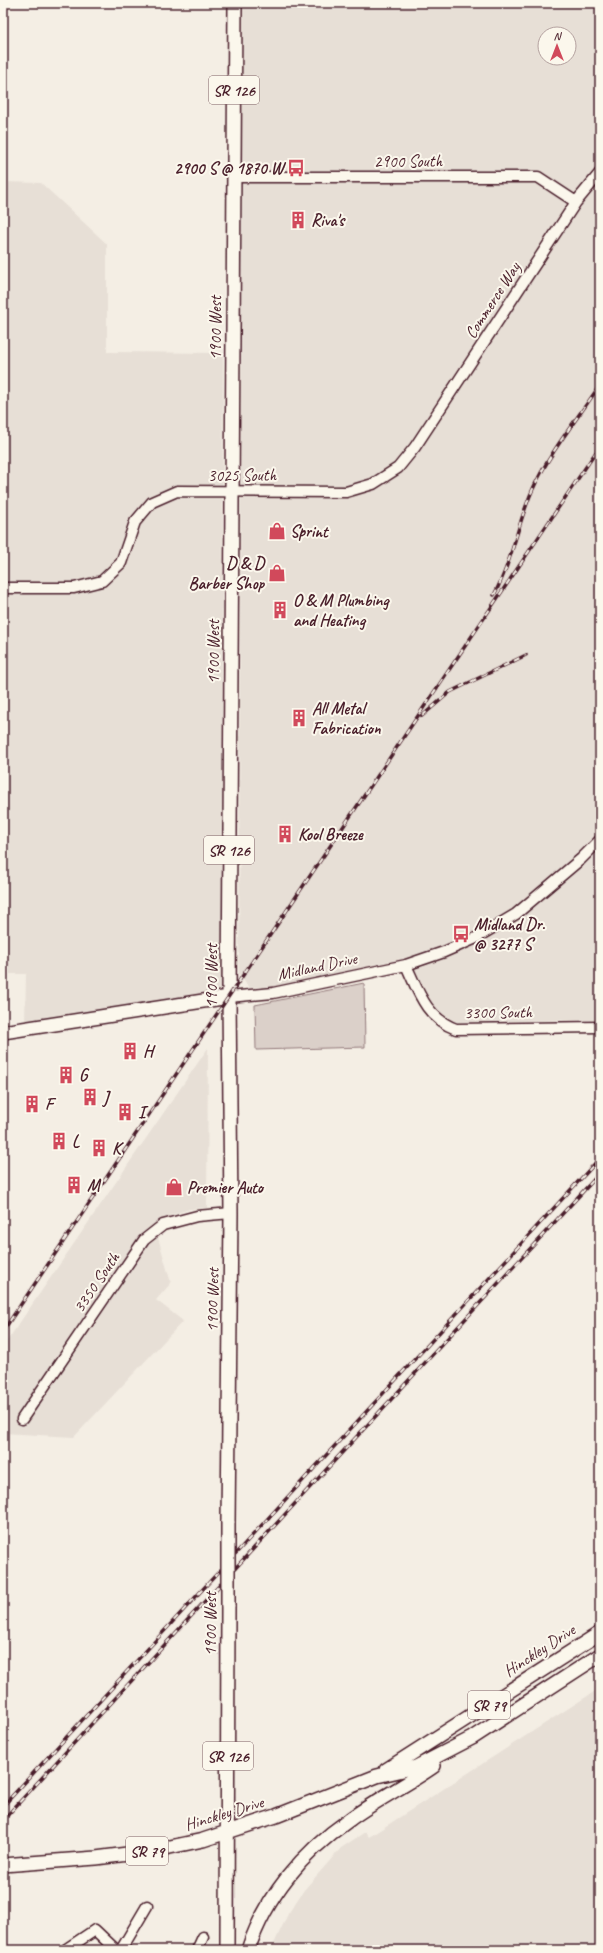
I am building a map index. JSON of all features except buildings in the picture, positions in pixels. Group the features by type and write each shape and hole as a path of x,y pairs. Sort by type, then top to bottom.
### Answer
{"main road":[{"name":"1900 West","path":"227,1950 228,1523 231,1213 229,997 235,3"},
{"name":"Midland Drive","path":"6,1030 229,997"},
{"name":"Hinckley Drive","path":"377,1776 600,1633"},
{"name":"Hinckley Drive","path":"7,1865 96,1858 151,1851 204,1840 228,1830 276,1816 377,1776 416,1767 472,1738 600,1655"},
{"path":"248,1950 268,1906 286,1878 305,1856 324,1838 350,1819 428,1770 472,1738"}],"street":[{"name":"Commerce Way","path":"415,447 576,202 600,173"},
{"name":"2900 South","path":"234,177 538,177 576,202"},
{"name":"3025 South","path":"3,588 74,588 102,581 121,563 135,522 152,502 177,491 346,492 373,484 398,468 415,447"},
{"name":"Midland Drive","path":"229,997 273,993 406,965 444,952 474,939 516,914 581,859 600,840"},
{"name":"3300 South","path":"406,965 421,997 432,1014 443,1024 456,1029 600,1027"},
{"name":"3350 South","path":"22,1419 144,1240 163,1225 197,1216 231,1213"},
{"path":"122,1950 147,1906"},
{"path":"65,1950 95,1930 116,1950"},
{"path":"197,1950 203,1937"}],"shaded area":[{"path":"242,3 600,3 600,1020 456,1022 438,1013 424,993 406,958 272,987 249,988 239,974"},
{"path":"3,182 41,183 107,244 107,352 223,353 222,992 25,1023 26,974 3,974"},
{"path":"364,983 365,1047 256,1050 255,1005"},
{"path":"208,1048 207,1208 190,1209 163,1218 157,1234 171,1283 156,1300 183,1321 74,1437 3,1433 3,1347"},
{"path":"600,1688 600,1950 271,1950 288,1914 304,1890 341,1848 365,1832 369,1837"}],"railway":[{"path":"494,595 505,570 527,504 539,477 564,436 600,385"},
{"path":"3,1331 600,446"},
{"path":"422,716 450,692 526,655"},
{"path":"3,1806 600,1158"},
{"path":"3,1820 600,1173"}],"place":[{"name":"2900 S @ 1870 W","path":"296,168"},
{"name":"Riva's","path":"298,220"},
{"name":"Sprint","path":"277,531"},
{"name":"D & D Barber Shop","path":"277,573"},
{"name":"O & M Plumbing and Heating","path":"280,610"},
{"name":"All Metal Fabrication","path":"299,718"},
{"name":"Kool Breeze","path":"285,834"},
{"name":"Midland Dr. @ 3277 S","path":"461,934"},
{"name":"H","path":"130,1051"},
{"name":"G","path":"66,1075"},
{"name":"J","path":"90,1097"},
{"name":"F","path":"32,1104"},
{"name":"I","path":"125,1112"},
{"name":"L","path":"59,1141"},
{"name":"K","path":"99,1148"},
{"name":"M","path":"74,1185"},
{"name":"Premier Auto","path":"174,1187"}]}
